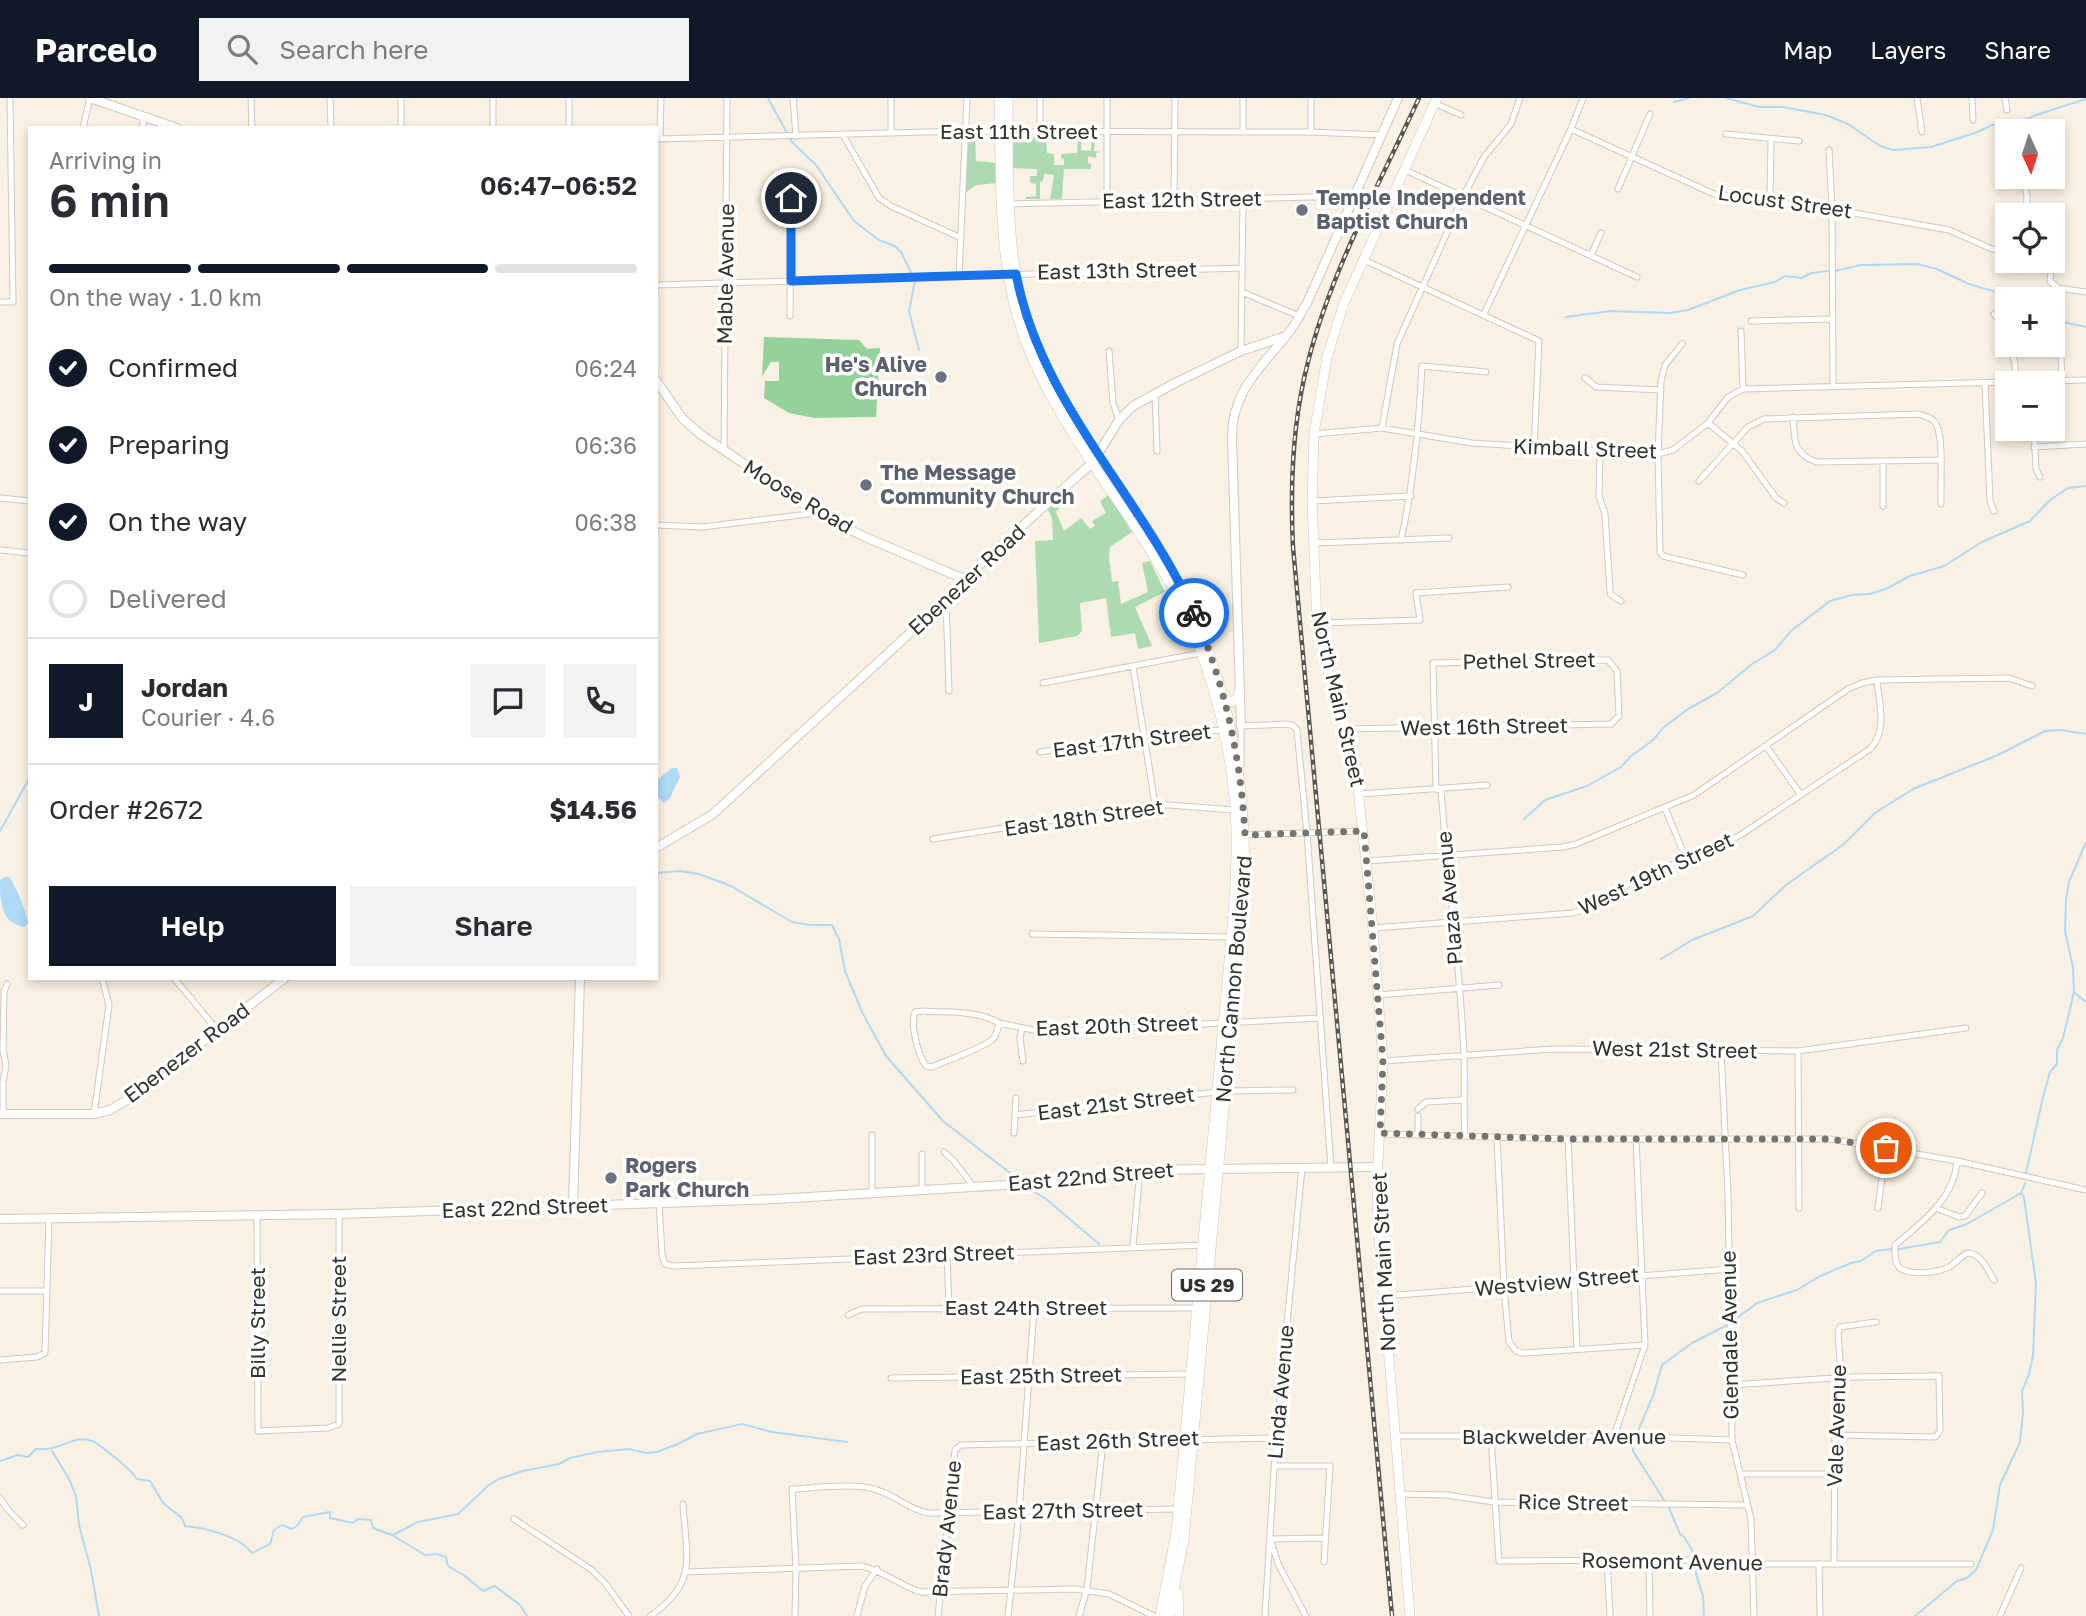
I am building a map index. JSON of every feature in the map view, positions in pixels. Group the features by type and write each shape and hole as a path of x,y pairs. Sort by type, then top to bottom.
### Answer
{"main road":[{"name":"North Cannon Boulevard","path":"999,98 1009,204 1011,274"},
{"name":"North Cannon Boulevard","path":"1008,98 1001,210 1021,330 1052,397 1161,551 1183,590 1207,645 1225,699 1241,782 1241,835 1228,1021 1178,1575 1169,1616"},
{"name":"North Main Street","path":"1409,1616 1378,1223 1377,1169 1383,1061 1373,928 1355,761 1317,623 1312,501 1314,434 1327,357 1344,303 1362,259 1436,101"},
{"name":"North Cannon Boulevard","path":"1096,458 1180,603 1201,653 1224,730 1241,835"},
{"path":"1225,699 1232,702 1238,698 1240,692"},
{"name":"North Cannon Boulevard","path":"1160,1616 1172,1559 1189,1439 1190,1374 1201,1308 1203,1245 1214,1169"},
{"path":"1178,1575 1179,1616"}],"street":[{"path":"0,302 13,302 10,98"},
{"path":"83,126 90,98 171,126"},
{"path":"251,98 252,126"},
{"path":"330,98 331,126"},
{"path":"401,98 401,126"},
{"path":"493,98 493,126"},
{"path":"569,98 569,126"},
{"path":"658,139 661,98"},
{"name":"Mable Avenue","path":"724,451 727,98"},
{"path":"792,136 793,98"},
{"path":"891,98 891,133"},
{"path":"959,275 967,98"},
{"path":"1040,98 1040,132"},
{"path":"1107,98 1107,202"},
{"path":"1174,200 1175,98"},
{"path":"1243,98 1243,132"},
{"path":"1311,98 1311,132"},
{"path":"1241,782 1232,424 1234,410 1242,391 1299,316 1398,98"},
{"path":"1382,428 1397,344 1463,197 1484,156 1511,124 1520,98"},
{"path":"1484,314 1583,98"},
{"path":"1917,98 1922,132"},
{"path":"1972,98 1973,120"},
{"path":"2005,98 2007,110"},
{"path":"1436,101 1461,115"},
{"path":"1618,189 1650,114"},
{"path":"143,117 143,126"},
{"name":"Locust Street","path":"1571,129 1714,194 1832,209 1949,230 1995,249"},
{"name":"East 11th Street","path":"658,139 965,131 1311,132 1381,135"},
{"path":"1726,134 1799,141"},
{"path":"843,135 879,198 961,238"},
{"path":"1770,200 1771,138"},
{"path":"1829,150 1833,385"},
{"path":"1403,169 1637,277"},
{"path":"783,188 791,198 790,316"},
{"name":"East 12th Street","path":"1009,204 1355,196"},
{"path":"1241,351 1243,199"},
{"path":"1591,255 1601,233"},
{"path":"1362,259 1539,341 1534,448"},
{"name":"East 13th Street","path":"658,285 1242,268"},
{"path":"2051,273 2050,281 2058,288 2086,292"},
{"path":"1242,292 1299,316"},
{"path":"1751,321 1831,319"},
{"path":"1741,331 1743,389 1995,383"},
{"name":"Ebenezer Road","path":"658,847 713,814 946,600 964,579 1096,458 1119,420 1133,406 1241,351 1286,335"},
{"path":"1682,344 1665,365 1661,390 1658,454 1661,555 1742,575"},
{"path":"1109,351 1113,403 1119,420"},
{"path":"2061,357 2062,371"},
{"path":"1401,540 1411,496 1422,366 1486,372"},
{"path":"1586,378 1596,387 1661,390"},
{"path":"2065,380 2086,380"},
{"name":"Moose Road","path":"658,383 682,418 700,435 817,513 865,537 964,579"},
{"path":"1985,383 1990,501 1994,511"},
{"name":"Kimball Street","path":"1314,434 1382,428 1472,443 1658,454 1673,450 1708,424 1728,397 1743,389"},
{"path":"1155,394 1157,451"},
{"path":"1699,481 1748,427 1765,419 1926,416 1937,427 1940,440 1941,504"},
{"path":"1793,417 1795,444 1804,458 1816,462 1940,460"},
{"path":"1708,424 1742,451 1776,498 1784,503"},
{"path":"2034,441 2036,469 2040,477"},
{"path":"2034,447 2086,444"},
{"path":"1600,452 1599,496 1605,514 1610,591 1611,595 1621,601"},
{"path":"1883,461 1883,506"},
{"path":"1312,501 1411,496"},
{"path":"0,498 28,501"},
{"path":"658,525 702,527 817,513"},
{"path":"1314,543 1449,538"},
{"path":"0,550 28,553"},
{"path":"1317,623 1420,620 1416,593 1508,587"},
{"path":"946,600 949,691"},
{"path":"1043,683 1201,653"},
{"name":"Pethel Street","path":"1433,663 1608,660 1617,671 1619,716"},
{"name":"Plaza Avenue","path":"1433,663 1436,789 1441,791 1464,1056 1465,1136"},
{"path":"1133,667 1155,804"},
{"path":"1367,861 1563,848 1694,795 1862,683 1877,680 2009,678 2032,686"},
{"name":"West 19th Street","path":"1373,928 1573,914 1632,883 1739,836 1877,741 1881,723 1877,680"},
{"name":"West 16th Street","path":"1345,729 1611,724 1619,716"},
{"name":"East 17th Street","path":"1241,726 1294,726 1299,738 1307,833"},
{"name":"East 17th Street","path":"1040,752 1144,736 1224,730"},
{"path":"1766,746 1801,795"},
{"path":"1360,794 1487,785"},
{"name":"East 18th Street","path":"933,839 1155,804 1235,810"},
{"path":"1665,808 1686,859"},
{"path":"1241,835 1364,831"},
{"path":"1307,833 1331,1168"},
{"path":"1032,934 1235,938"},
{"path":"94,1114 109,1004 103,980"},
{"path":"176,980 217,1030"},
{"name":"Ebenezer Road","path":"1,1114 94,1114 110,1110 127,1100 282,980"},
{"path":"573,1206 580,980"},
{"path":"1,1114 6,1065 3,1050 4,991 8,984"},
{"path":"1378,995 1499,985"},
{"name":"East 20th Street","path":"999,1023 992,1041 932,1067 926,1066 922,1061 913,1015 923,1010 976,1015 1038,1031 1320,1018"},
{"path":"1022,1028 1020,1038 1023,1061"},
{"name":"West 21st Street","path":"1383,1061 1553,1049 1798,1051 1966,1028"},
{"name":"Glendale Avenue","path":"1721,1051 1730,1269 1732,1440 1748,1505 1754,1564 1754,1616"},
{"path":"1798,1051 1799,1208"},
{"name":"East 21st Street","path":"1015,1115 1221,1092 1293,1090"},
{"path":"1014,1133 1016,1098"},
{"path":"1418,1134 1418,1112 1426,1102 1463,1100"},
{"path":"1380,1133 1568,1139 1830,1139 1957,1161 2086,1190"},
{"path":"872,1135 872,1192"},
{"path":"1497,1138 1509,1342 1516,1351 1523,1353 1645,1345"},
{"path":"1568,1139 1577,1349"},
{"path":"1614,1436 1645,1345 1636,1139"},
{"path":"1878,1208 1886,1148"},
{"path":"943,1152 954,1161 972,1186"},
{"path":"922,1154 922,1189"},
{"path":"1957,1161 1955,1176 1938,1209 1895,1245 1896,1261 1899,1267 1907,1272 1940,1270 1967,1252 1973,1253 1978,1256 1994,1280"},
{"name":"East 22nd Street","path":"1302,1170 1377,1169"},
{"name":"East 22nd Street","path":"0,1219 339,1214 776,1199 1039,1183 1140,1170 1377,1169"},
{"path":"1133,1246 1140,1170"},
{"name":"Linda Avenue","path":"1265,1616 1276,1438 1302,1170"},
{"path":"1938,1209 1959,1217 1965,1216 1983,1193"},
{"name":"East 23rd Street","path":"660,1202 662,1255 665,1264 673,1266 1203,1245"},
{"name":"Nellie Street","path":"258,1431 328,1428 339,1424 339,1214"},
{"name":"Billy Street","path":"257,1215 258,1431"},
{"path":"0,1360 37,1357 45,1353 49,1218"},
{"path":"947,1255 949,1308"},
{"name":"Westview Street","path":"1385,1296 1730,1269"},
{"path":"0,1291 45,1291"},
{"path":"1008,1616 1019,1513 1034,1308"},
{"name":"East 24th Street","path":"848,1315 862,1309 1201,1308"},
{"name":"Vale Avenue","path":"1834,1563 1835,1435 1841,1373 1838,1332 1840,1326 1876,1322"},
{"name":"East 25th Street","path":"891,1378 1190,1374"},
{"path":"1731,1385 1939,1376 1940,1431 1935,1437 1835,1435"},
{"name":"Blackwelder Avenue","path":"1396,1436 1614,1436 1732,1440"},
{"name":"Rosemont Avenue","path":"1491,1436 1499,1561 1697,1560 1754,1564 1970,1564"},
{"name":"East 26th Street","path":"961,1445 1276,1438"},
{"path":"1079,1616 1087,1589 1103,1442"},
{"name":"Brady Avenue","path":"939,1616 955,1450 961,1445"},
{"path":"1275,1466 1330,1466 1324,1562"},
{"path":"1742,1474 1834,1474"},
{"name":"East 27th Street","path":"796,1568 792,1489 871,1488 915,1510 948,1513 1178,1509"},
{"name":"Rice Street","path":"1400,1494 1446,1495 1494,1502 1748,1505"},
{"path":"0,1498 23,1525"},
{"path":"650,1616 671,1601 686,1572 683,1504"},
{"path":"514,1519 592,1570 629,1616"},
{"path":"1306,1616 1279,1566 1270,1539 1325,1538"},
{"path":"1607,1560 1610,1616"},
{"path":"1649,1562 1650,1616"},
{"path":"1819,1564 1820,1616"},
{"path":"686,1572 861,1566 877,1569 921,1592 1087,1589 1110,1594 1154,1616"},
{"path":"795,1616 796,1568"},
{"path":"857,1616 865,1586 877,1569"},
{"path":"2000,1616 2021,1569"}],"green space":[{"path":"967,135 975,135 976,161 997,163 997,183 976,185 965,193"},
{"path":"1013,137 1046,137 1047,153 1054,154 1054,165 1064,165 1061,154 1077,153 1078,139 1082,139 1081,150 1091,151 1092,139 1095,138 1094,151 1101,152 1096,153 1096,158 1088,156 1091,169 1064,169 1062,199 1050,199 1054,175 1044,174 1043,181 1040,182 1040,199 1026,199 1036,196 1036,184 1030,183 1030,176 1037,176 1037,169 1013,168"},
{"path":"764,337 859,340 867,349 880,348 876,417 814,418 789,413 764,398 765,381 779,381 779,362 771,362 762,376"},
{"path":"1109,495 1132,532 1110,547 1112,582 1118,581 1121,604 1148,592 1142,563 1150,561 1165,592 1135,607 1152,646 1138,649 1135,633 1111,637 1106,598 1080,603 1082,631 1077,636 1039,643 1035,541 1053,540 1052,518 1048,510 1055,502 1060,507 1056,512 1064,531 1081,518 1090,529 1095,526 1092,521 1106,513 1100,501"}],"water":[{"path":"672,768 677,768 680,777 670,798 664,803 658,798 658,779"},
{"path":"9,877 21,899 28,924 24,927 10,921 3,909 0,880"}],"waterway":[{"path":"768,98 792,142 816,165 854,221 879,240 895,246 912,274"},
{"path":"1674,102 1689,98"},
{"path":"1726,98 1759,107 1783,107 1826,115 1848,124 1880,146 1893,150 1931,147 1992,125 2023,121 2086,99"},
{"path":"1835,271 1861,265 1917,264 1995,292"},
{"path":"1566,317 1611,311 1670,313 1688,310 1740,290 1775,282 1785,276 1801,278 1828,271"},
{"path":"915,281 909,311 919,350"},
{"path":"2065,323 2086,327"},
{"path":"1524,819 1545,800 1587,786 1621,767 1664,727 1688,709 1717,693 1752,664 1775,650 1791,631 1830,601 1852,595 1870,594 1910,576 1944,566 1982,542 2030,521 2050,500 2068,488 2086,486"},
{"path":"1661,959 1692,940 1753,916 1786,885 1844,844 1875,813 1913,789 1998,755 2045,731 2086,734"},
{"path":"0,831 28,781"},
{"path":"2026,1173 2043,1097 2050,1072 2057,1064 2057,1050 2063,1038 2074,992 2073,967 2065,931 2066,900 2069,882 2086,842"},
{"path":"658,873 680,871 699,874 731,886 792,922 832,925 839,939 845,971 862,1012 886,1056 943,1121 1019,1180"},
{"path":"2075,993 2086,1002"},
{"path":"1899,1249 1940,1242 1949,1230 1967,1224 2021,1193 2025,1183"},
{"path":"1030,1189 1046,1199 1099,1244"},
{"path":"1915,1616 1957,1581 1967,1578 1976,1570 1993,1530 2000,1485 2020,1442 2022,1391 2033,1356 2036,1284 2024,1197 2021,1193"},
{"path":"1733,1321 1757,1303 1797,1290 1818,1277 1861,1261 1876,1251 1892,1249"},
{"path":"1637,1433 1653,1396 1662,1365 1692,1343 1727,1325"},
{"path":"393,1535 418,1522 458,1514 499,1479 597,1452 629,1449 646,1453 657,1452 697,1434 742,1424 772,1432 847,1442"},
{"path":"0,1461 18,1455 28,1457 36,1449 91,1440 123,1464 137,1479 150,1481 163,1503 182,1518 185,1526 222,1534 239,1542 252,1553 270,1544 274,1530 282,1525 292,1529 303,1517 330,1512 330,1518 353,1523 358,1519 371,1520 373,1528 392,1535 425,1555 437,1554 446,1557 448,1566 483,1591 495,1586 520,1605 527,1616"},
{"path":"1633,1440 1633,1451 1664,1500"},
{"path":"52,1451 76,1496 79,1525 99,1616"},
{"path":"1669,1508 1680,1534 1696,1557"},
{"path":"1697,1566 1704,1616"}],"railway":[{"path":"1392,1616 1293,547 1292,477 1298,408 1318,328 1343,261 1419,98"}],"way so far":[{"path":"1194,613 1222,688 1233,730 1245,835 1364,831 1383,1061 1380,1133 1568,1139 1830,1139 1886,1148"}],"place":[{"name":"Temple Independent Baptist Church","path":"1302,210"},
{"name":"He's Alive Church","path":"941,377"},
{"name":"The Message Community Church","path":"866,485"},
{"name":"Rogers Park Church","path":"611,1178"}],"route":[{"path":"791,198 791,281 1016,274 1030,331 1059,394 1161,551 1194,613"}]}
